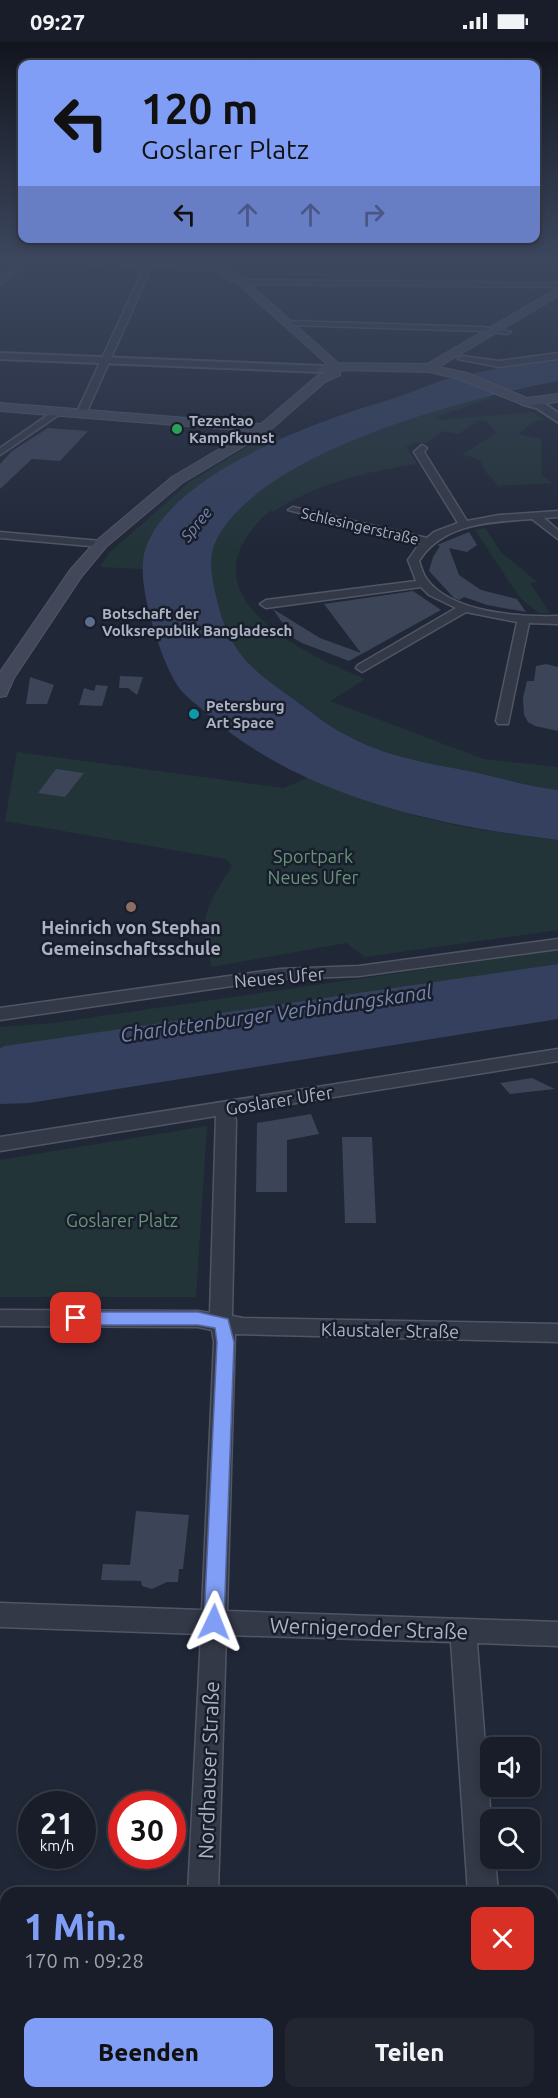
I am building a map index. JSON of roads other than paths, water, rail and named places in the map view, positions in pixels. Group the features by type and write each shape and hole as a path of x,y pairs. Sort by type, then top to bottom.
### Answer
{"main road":[{"path":"316,358 321,363 322,374"},
{"path":"325,358 336,369"},
{"path":"436,371 446,358"},
{"path":"457,358 462,359"},
{"path":"436,371 462,359"},
{"path":"0,692 5,678 76,573 101,544 177,480 264,428 322,374 336,369 436,371 460,375 521,400 558,397"},
{"path":"0,407 264,428"}],"street":[{"path":"52,358 322,374"},
{"path":"462,359 499,364 544,358"},
{"path":"81,414 106,360"},
{"path":"521,400 558,419"},
{"path":"0,452 58,412"},
{"path":"422,448 419,452 465,524"},
{"name":"Schlesingerstraße","path":"293,510 427,541"},
{"path":"558,514 465,524 427,541 417,552 414,561 416,572 423,583 441,597 465,608 529,620 558,620"},
{"path":"535,516 558,536"},
{"path":"0,535 101,544"},
{"path":"266,604 423,583"},
{"path":"362,668 465,608"},
{"path":"503,721 529,620"},
{"name":"Neues Ufer","path":"0,1014 280,974 359,971 558,945"},
{"name":"Goslarer Ufer","path":"0,1144 558,1055"},
{"path":"0,1318 198,1319 222,1323 220,1303 227,1121 224,1109"},
{"name":"Klaustaler Straße","path":"222,1323 243,1327 558,1332"},
{"name":"Nordhauser Straße","path":"202,1887 225,1342 222,1323"},
{"name":"Wernigeroder Straße","path":"0,1615 558,1635"},
{"path":"463,1631 483,1887"}],"water":[{"name":"Spree","path":"558,361 558,381 473,401 373,432 324,453 280,477 244,504 219,535 212,551 211,567 217,600 228,633 244,658 265,678 333,728 363,744 428,763 558,790 558,840 512,834 419,816 328,787 285,767 244,743 187,697 173,678 154,631 145,595 143,575 146,547 162,520 186,495 216,473 251,453 325,421 455,377 499,368"},
{"name":"Charlottenburger Verbindungskanal","path":"558,964 558,1019 29,1103 0,1104 0,1048 5,1046 220,1016 222,1013"}],"place":[{"name":"Tezentao Kampfkunst","path":"177,429"},
{"name":"Botschaft der Volksrepublik Bangladesch","path":"90,622"},
{"name":"Petersburg Art Space","path":"194,714"},
{"name":"Heinrich von Stephan Gemeinschaftsschule","path":"131,907"}],"park label":[{"name":"Sportpark Neues Ufer","path":"313,866"},
{"name":"Goslarer Platz","path":"122,1220"}]}
